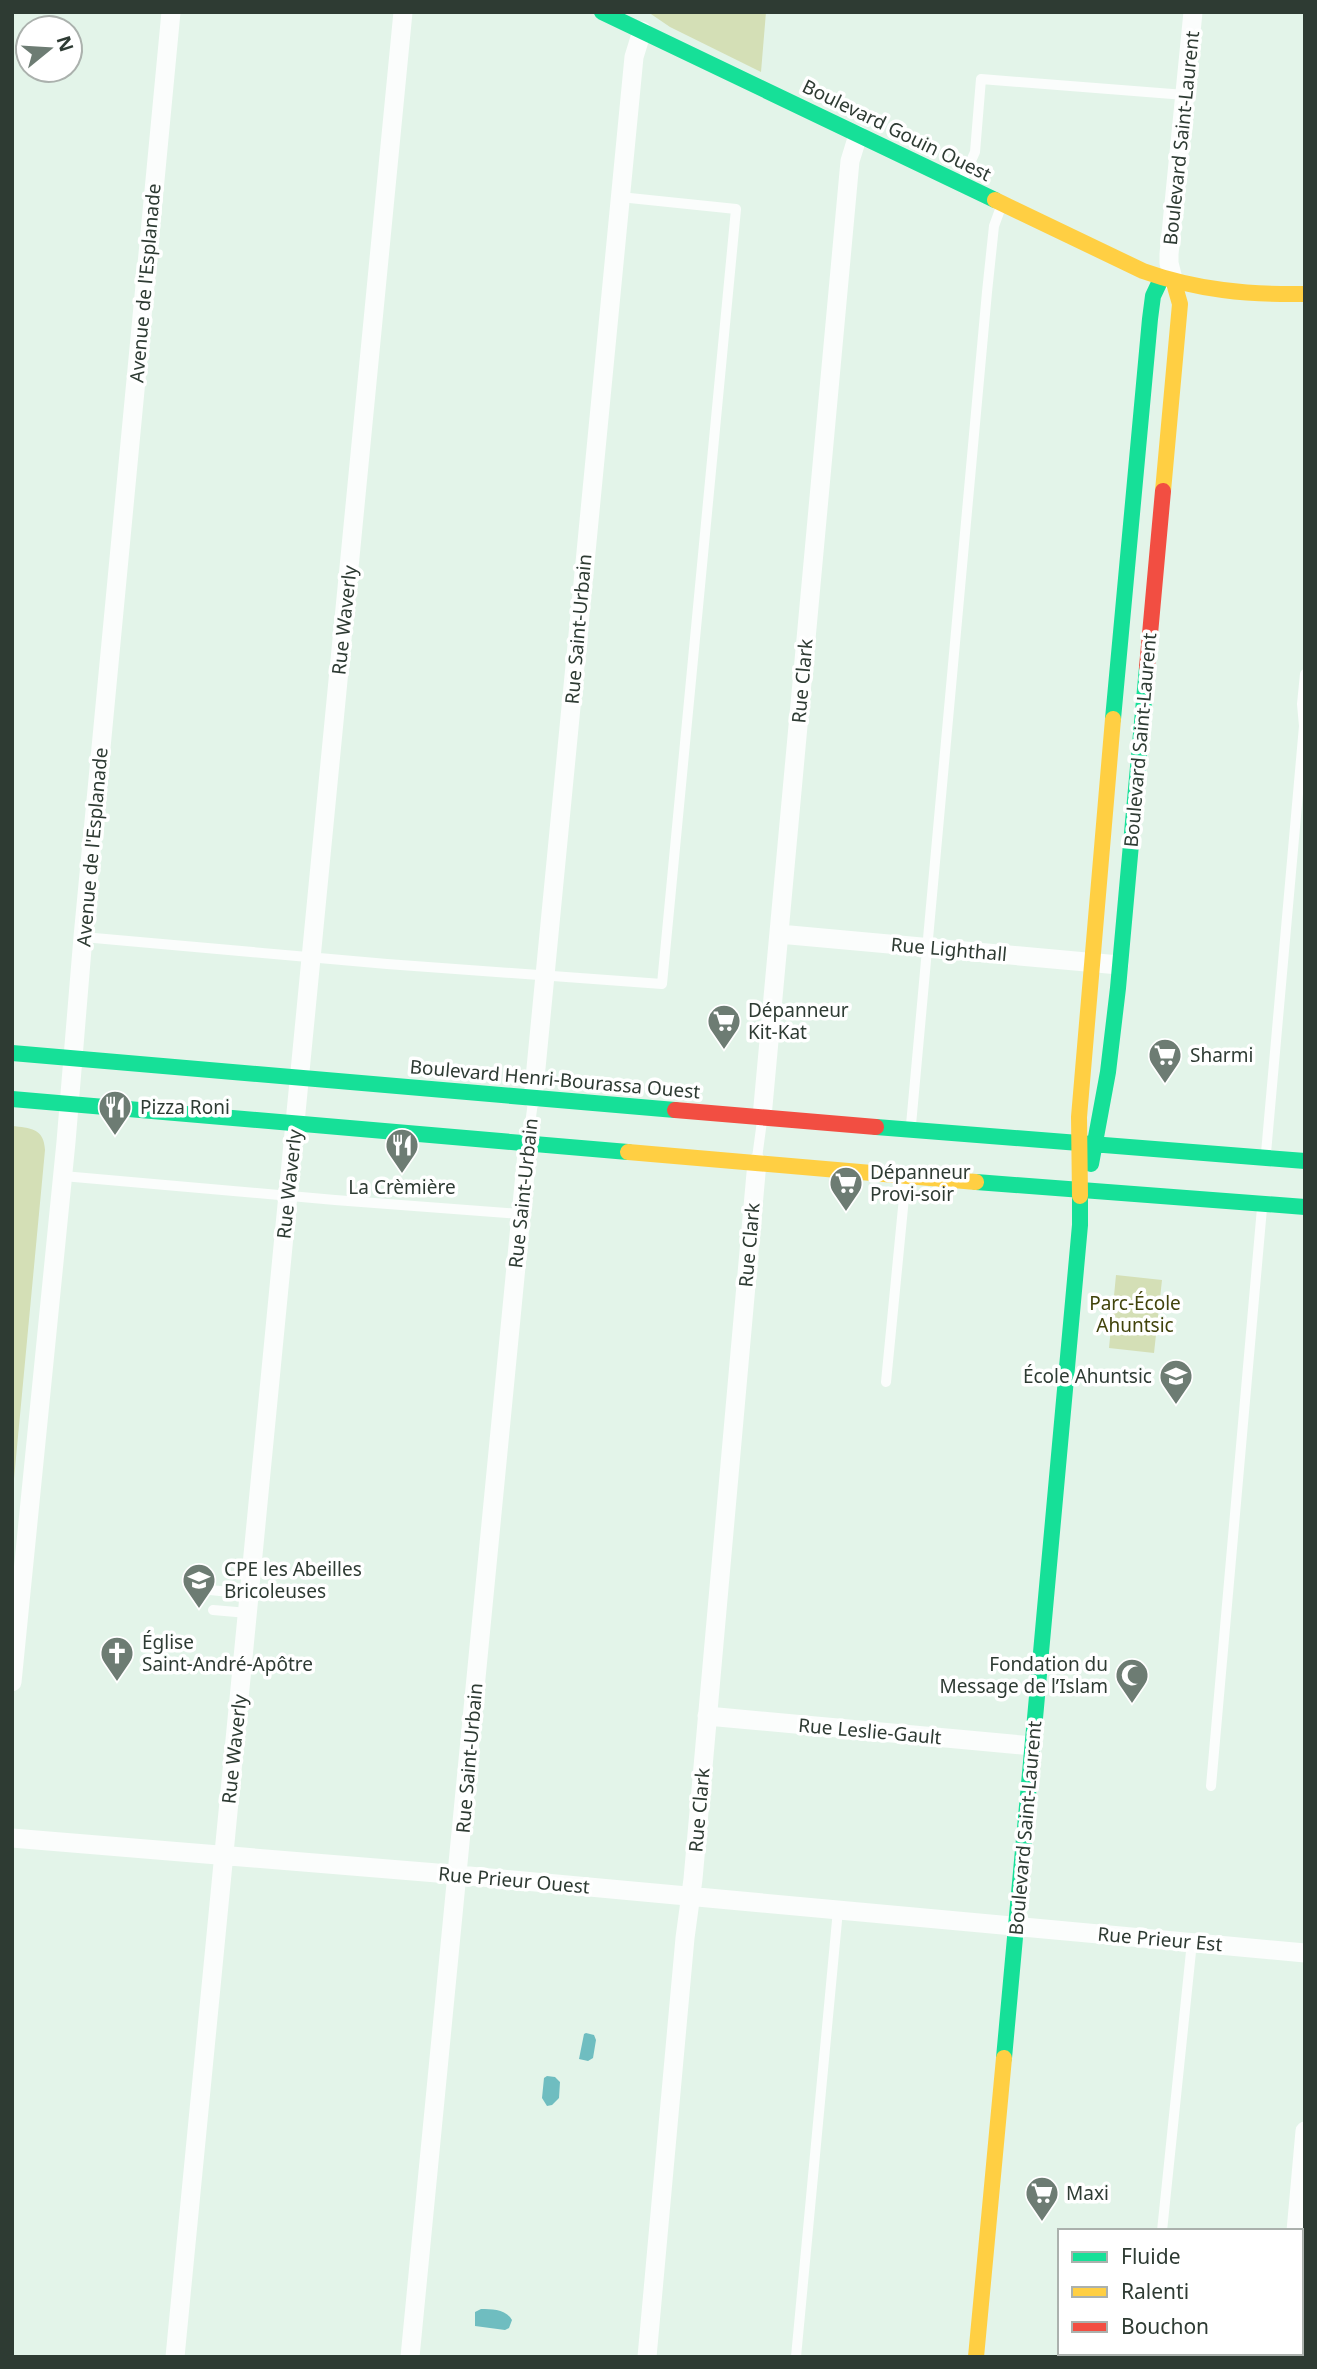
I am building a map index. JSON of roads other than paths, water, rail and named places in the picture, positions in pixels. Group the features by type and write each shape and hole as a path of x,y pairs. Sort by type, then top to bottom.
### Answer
{"main road":[{"name":"Boulevard Gouin Ouest","path":"602,12 1116,259 1202,289 1243,294 1305,294"},
{"name":"Boulevard Saint-Laurent","path":"1087,1143 1079,1117 1150,319 1153,296 1168,275"},
{"name":"Boulevard Saint-Laurent","path":"976,2357 1087,1143 1108,1072 1180,304 1168,275"},
{"name":"Boulevard Henri-Bourassa Ouest","path":"12,1053 533,1099 1305,1161"},
{"path":"12,1099 1083,1191 1305,1207"}],"street":[{"name":"Avenue de l'Esplanade","path":"12,1682 63,1176 83,937 171,12"},
{"name":"Rue Waverly","path":"175,2357 403,12"},
{"name":"Boulevard Saint-Laurent","path":"1168,275 1193,12"},
{"name":"Rue Saint-Urbain","path":"533,1099 634,57 642,31"},
{"name":"Rue Clark","path":"762,1117 850,161 858,135"},
{"name":"Rue Lighthall","path":"779,934 1119,965"},
{"name":"Rue Saint-Urbain","path":"410,2357 528,1143"},
{"name":"Rue Clark","path":"647,2357 757,1162"},
{"name":"Rue Leslie-Gault","path":"707,1716 1033,1746"},
{"name":"Rue Prieur Ouest","path":"12,1838 1016,1926"},
{"name":"Rue Prieur Est","path":"1016,1926 1305,1953"},
{"path":"1296,2229 1305,2131"}],"lane":[{"path":"960,184 975,152 981,79 1185,95"},
{"path":"83,937 311,958 662,984 736,209 620,197"},
{"path":"910,1129 989,274 995,226 1002,204"},
{"path":"1266,1157 1304,726 1302,704 1305,674"},
{"name":"Rue Saint-Urbain","path":"528,1143 533,1099"},
{"name":"Rue Clark","path":"757,1162 762,1117"},
{"path":"886,1382 906,1175"},
{"path":"63,1176 520,1214"},
{"path":"1211,1786 1262,1204"},
{"path":"193,1579 211,1590 248,1604"},
{"path":"212,1610 248,1604"},
{"path":"796,2357 838,1910"},
{"path":"1162,2229 1192,1942"}],"water":[{"path":"586,2033 594,2035 596,2040 593,2058 588,2061 579,2059"},
{"path":"555,2077 560,2082 559,2098 547,2106 542,2098 544,2078"},
{"path":"481,2309 498,2310 509,2316 512,2320 509,2328 505,2330 475,2326 475,2312"}],"place":[{"name":"Dépanneur Kit-Kat","path":"724,1051"},
{"name":"Sharmi","path":"1165,1085"},
{"name":"Pizza Roni","path":"115,1137"},
{"name":"La Crèmière","path":"402,1175"},
{"name":"Dépanneur Provi-soir","path":"846,1213"},
{"name":"École Ahuntsic","path":"1176,1406"},
{"name":"CPE les Abeilles Bricoleuses","path":"199,1610"},
{"name":"Église Saint-André-Apôtre","path":"117,1683"},
{"name":"Fondation du Message de l’Islam","path":"1132,1705"},
{"name":"Maxi","path":"1042,2223"}],"park label":[{"name":"Parc-École Ahuntsic","path":"1135,1314"}]}
